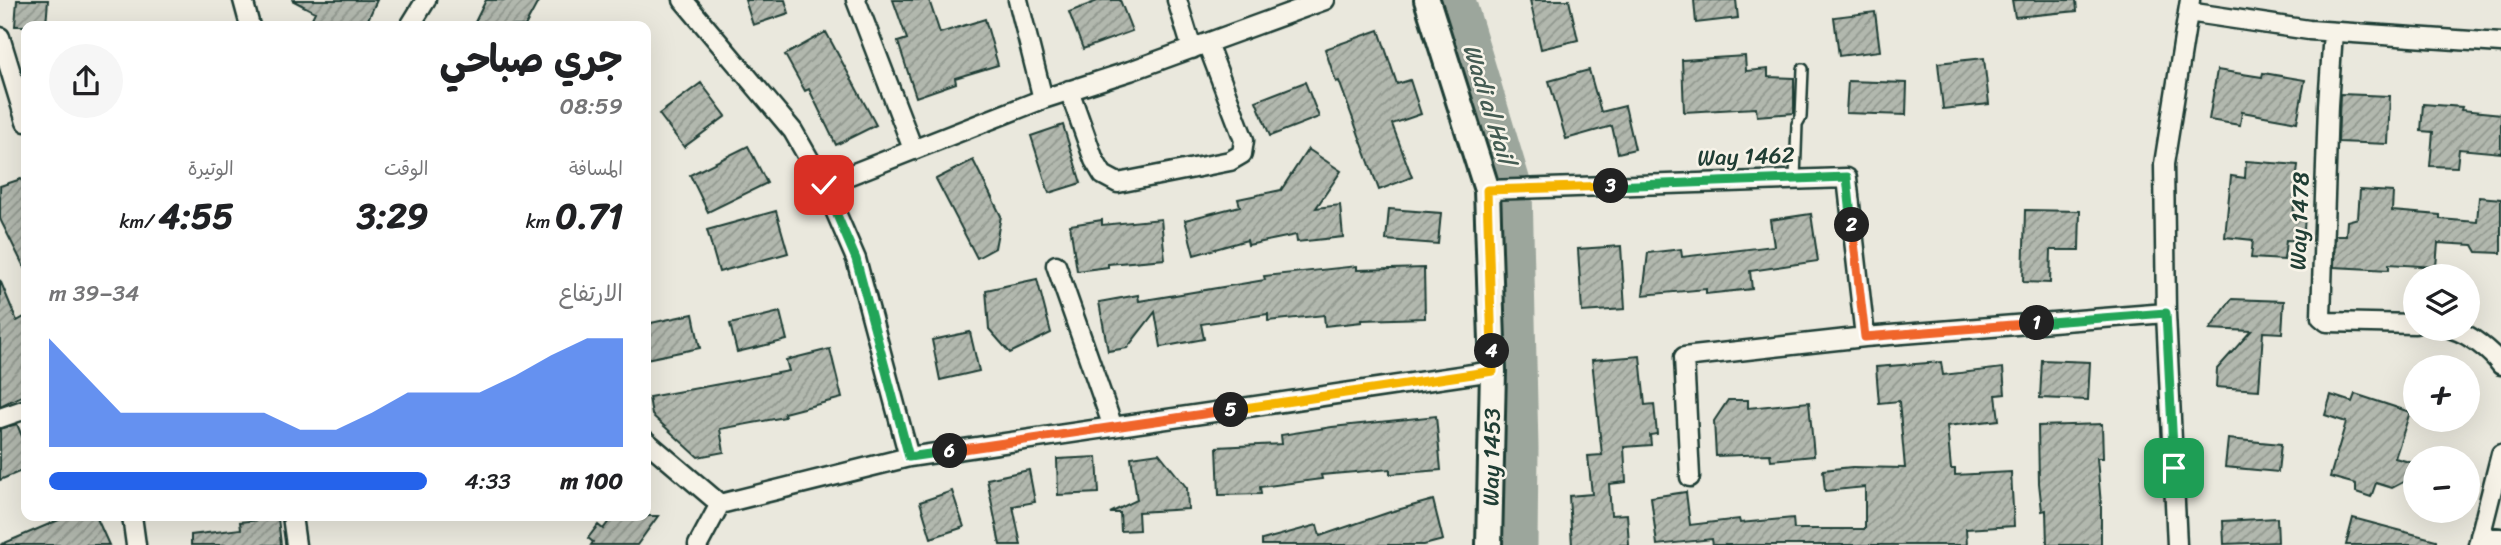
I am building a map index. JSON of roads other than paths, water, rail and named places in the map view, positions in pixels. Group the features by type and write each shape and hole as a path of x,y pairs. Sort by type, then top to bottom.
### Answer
{"street":[{"path":"243,0 249,21"},
{"path":"413,21 426,0"},
{"path":"684,0 793,131 824,185 856,259 909,457"},
{"path":"856,0 913,149"},
{"path":"1018,0 1043,99"},
{"path":"1069,90 1094,160 1103,174 1118,183 1230,161 1242,154 1244,140 1177,0"},
{"path":"824,185 1043,99 1325,0"},
{"name":"Way 1453","path":"1427,0 1487,190 1493,371 1489,545"},
{"path":"2177,545 2166,313 2164,164 2189,6 2333,32 2501,43"},
{"name":"Way 1478","path":"2333,32 2321,317 2327,323 2403,324"},
{"path":"0,37 21,103"},
{"name":"Way 1462","path":"1487,190 1847,177 1865,337"},
{"path":"1056,265 1113,427"},
{"path":"1690,477 1684,357 1865,337 2166,313"},
{"path":"2473,341 2501,365"},
{"path":"698,545 720,504 909,457 1493,371"},
{"path":"0,418 21,411"},
{"path":"651,445 720,504"},
{"path":"2501,454 2479,540 2501,538"},
{"path":"133,521 136,545"},
{"path":"293,521 296,545"}],"lane":[{"path":"1795,179 1803,69"}],"waterway":[{"name":"Wadi al Hail","path":"1458,0 1515,189 1521,448 1520,545"}]}
